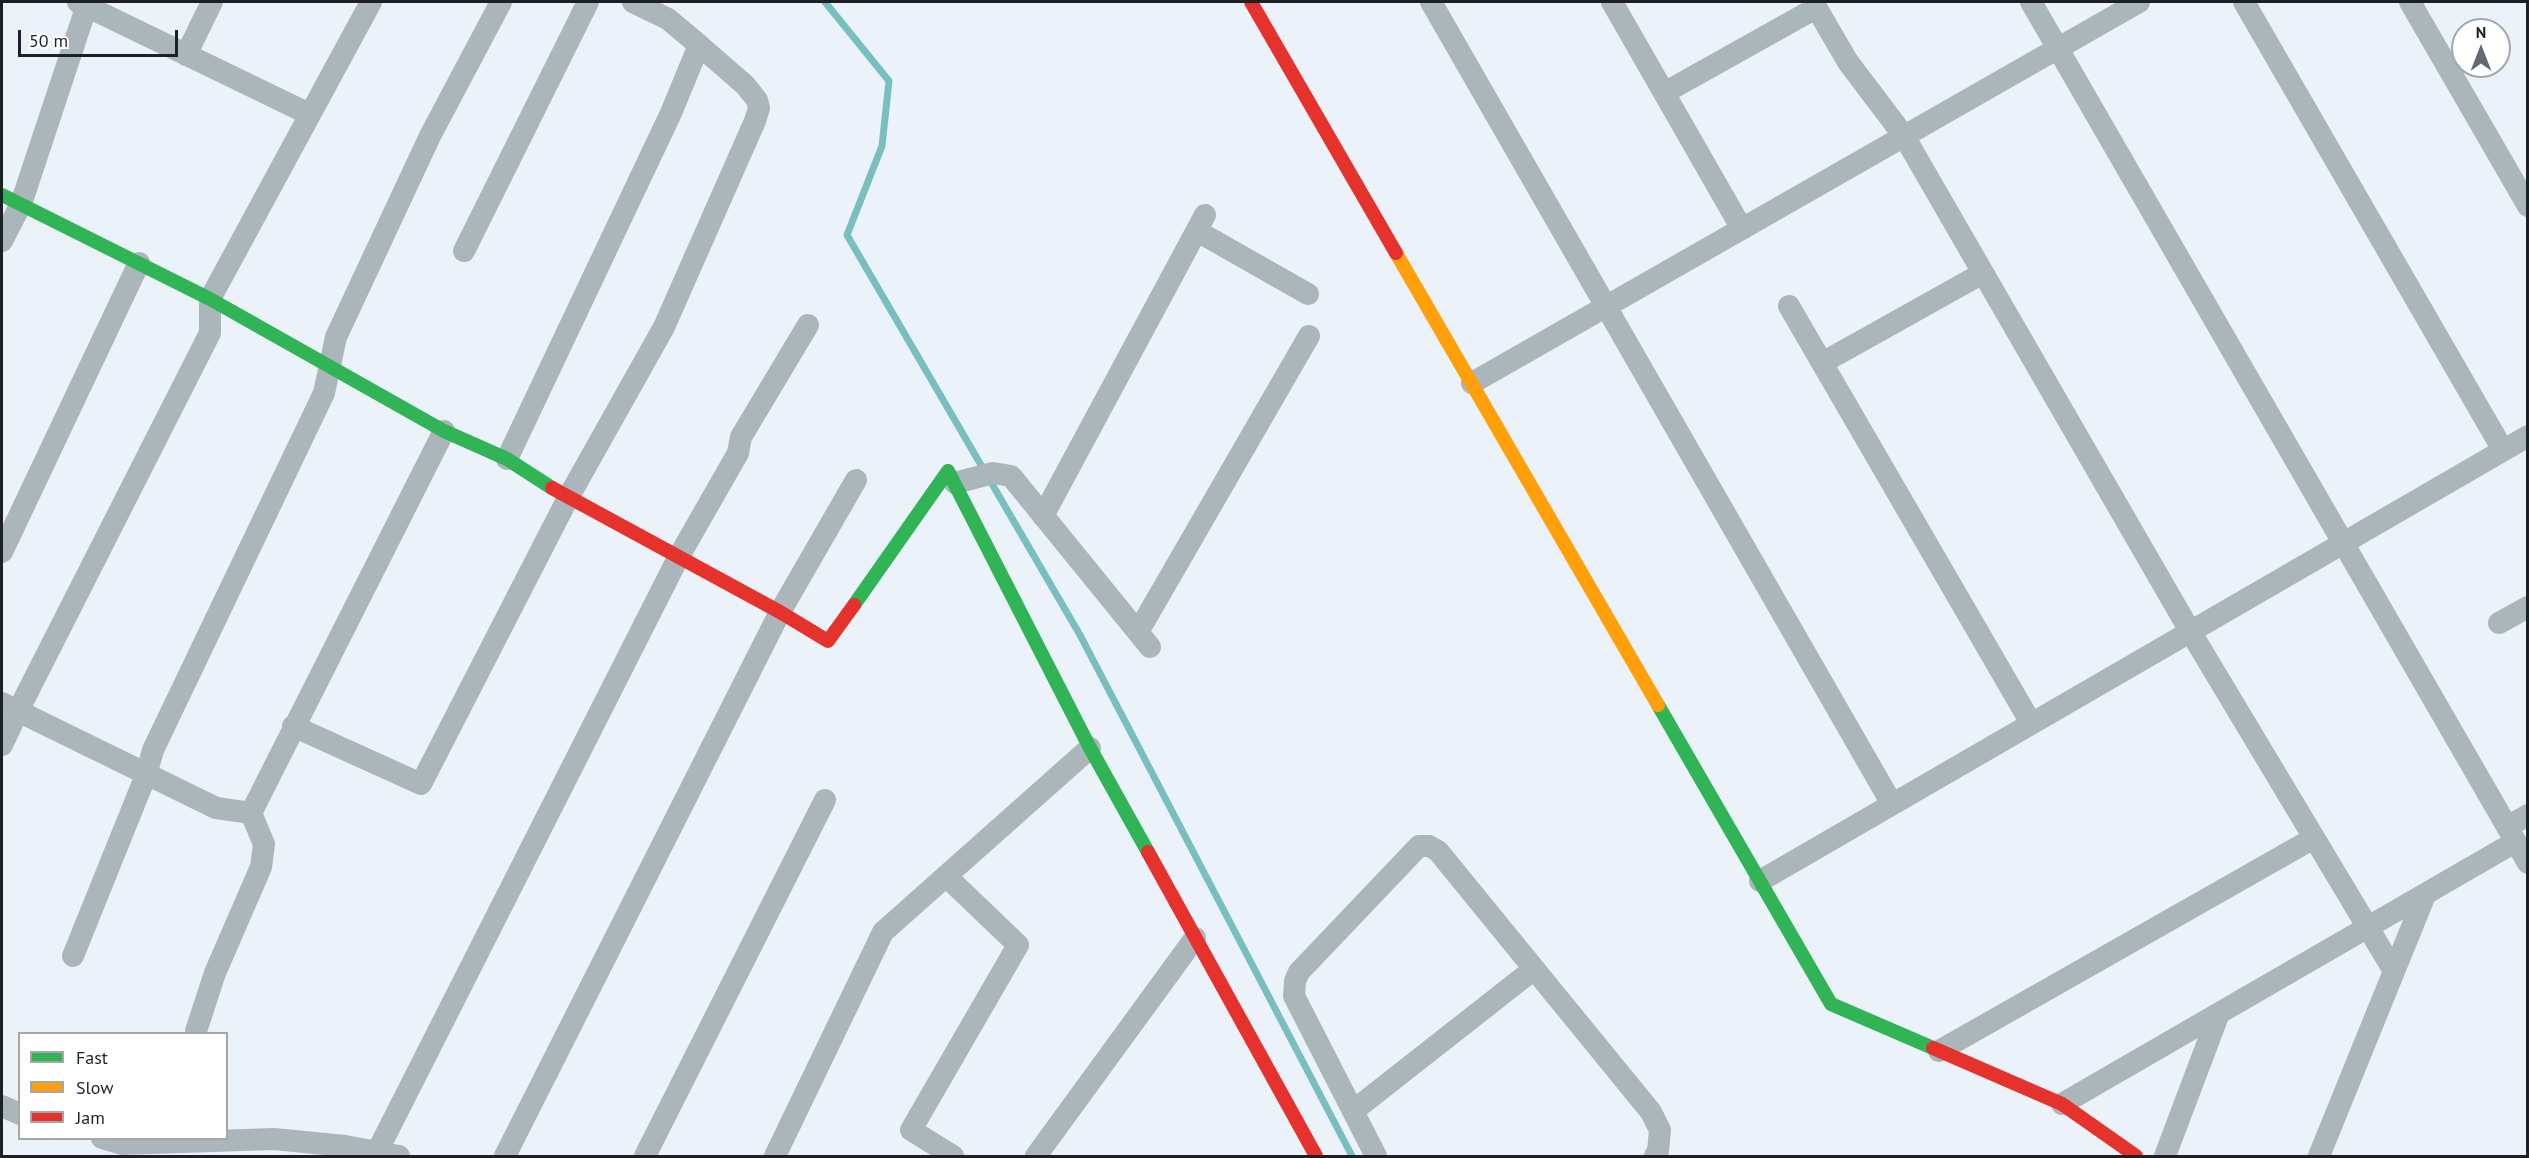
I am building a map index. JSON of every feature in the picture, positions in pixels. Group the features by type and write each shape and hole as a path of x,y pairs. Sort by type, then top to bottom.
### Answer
{"street":[{"path":"186,55 212,2"},
{"path":"2,744 10,707 210,333 210,298 371,2"},
{"path":"73,956 146,776 153,750 324,393 336,337 430,136 501,2"},
{"path":"464,251 588,2"},
{"path":"293,726 421,784 568,498 664,327 759,108 757,100 745,85 699,45 668,19 633,2"},
{"path":"1251,2 1831,1004 2062,1104 2136,1156"},
{"path":"1431,2 1892,804"},
{"path":"1612,2 1742,229"},
{"path":"2031,2 2528,863"},
{"path":"1472,383 2139,2"},
{"path":"2244,2 2503,450"},
{"path":"2410,2 2528,206"},
{"path":"2,241 11,200 84,3 309,114"},
{"path":"1664,93 1814,5 1848,62 1904,136 2190,631 2394,971"},
{"path":"507,459 671,112 699,45"},
{"path":"11,200 210,298 444,430 507,459 568,498 780,612 828,641 948,471 1090,748 1316,1156"},
{"path":"1043,516 1201,223 1308,294"},
{"path":"2,552 139,263"},
{"path":"1822,363 1983,273"},
{"path":"1789,306 2031,723"},
{"path":"109,1140 122,1144 274,1139 345,1146 388,1154 678,558 738,453 741,437 808,325"},
{"path":"955,483 993,473 1011,476 1144,640 1309,336"},
{"path":"250,813 444,430"},
{"path":"1760,881 2528,436"},
{"path":"505,1156 780,612 855,480"},
{"path":"2499,623 2528,607"},
{"path":"10,707 146,776 216,808 250,813"},
{"path":"775,1156 883,932 1090,748"},
{"path":"645,1156 825,800"},
{"path":"196,1031 214,973 261,867 264,844 250,813"},
{"path":"2062,1104 2424,895 2511,835 2528,816"},
{"path":"1939,1051 2314,838"},
{"path":"1376,1156 1294,996 1295,981 1299,972 1419,846 1429,846 1438,851 1651,1112 1660,1130 1658,1151 1655,1156"},
{"path":"946,876 1018,945 911,1130 953,1156"},
{"path":"2319,1156 2424,895"},
{"path":"1036,1156 1196,938"},
{"path":"1353,1111 1534,969"},
{"path":"2164,1156 2219,1013"},
{"path":"2,1106 18,1113"}],"waterway":[{"path":"825,2 889,81 882,146 847,235 1080,635 1352,1156"}],"traffic: fast":[{"path":"2,195 210,299 444,431 507,459 552,488"},
{"path":"854,605 948,471 1090,748 1148,852"},
{"path":"1658,705 1831,1004 1933,1048"}],"traffic: slow":[{"path":"1396,253 1658,705"}],"traffic: jam":[{"path":"1251,2 1396,253"},
{"path":"552,488 780,612 828,641 854,605"},
{"path":"1148,852 1316,1156"},
{"path":"1933,1048 2062,1104 2136,1156"}]}
